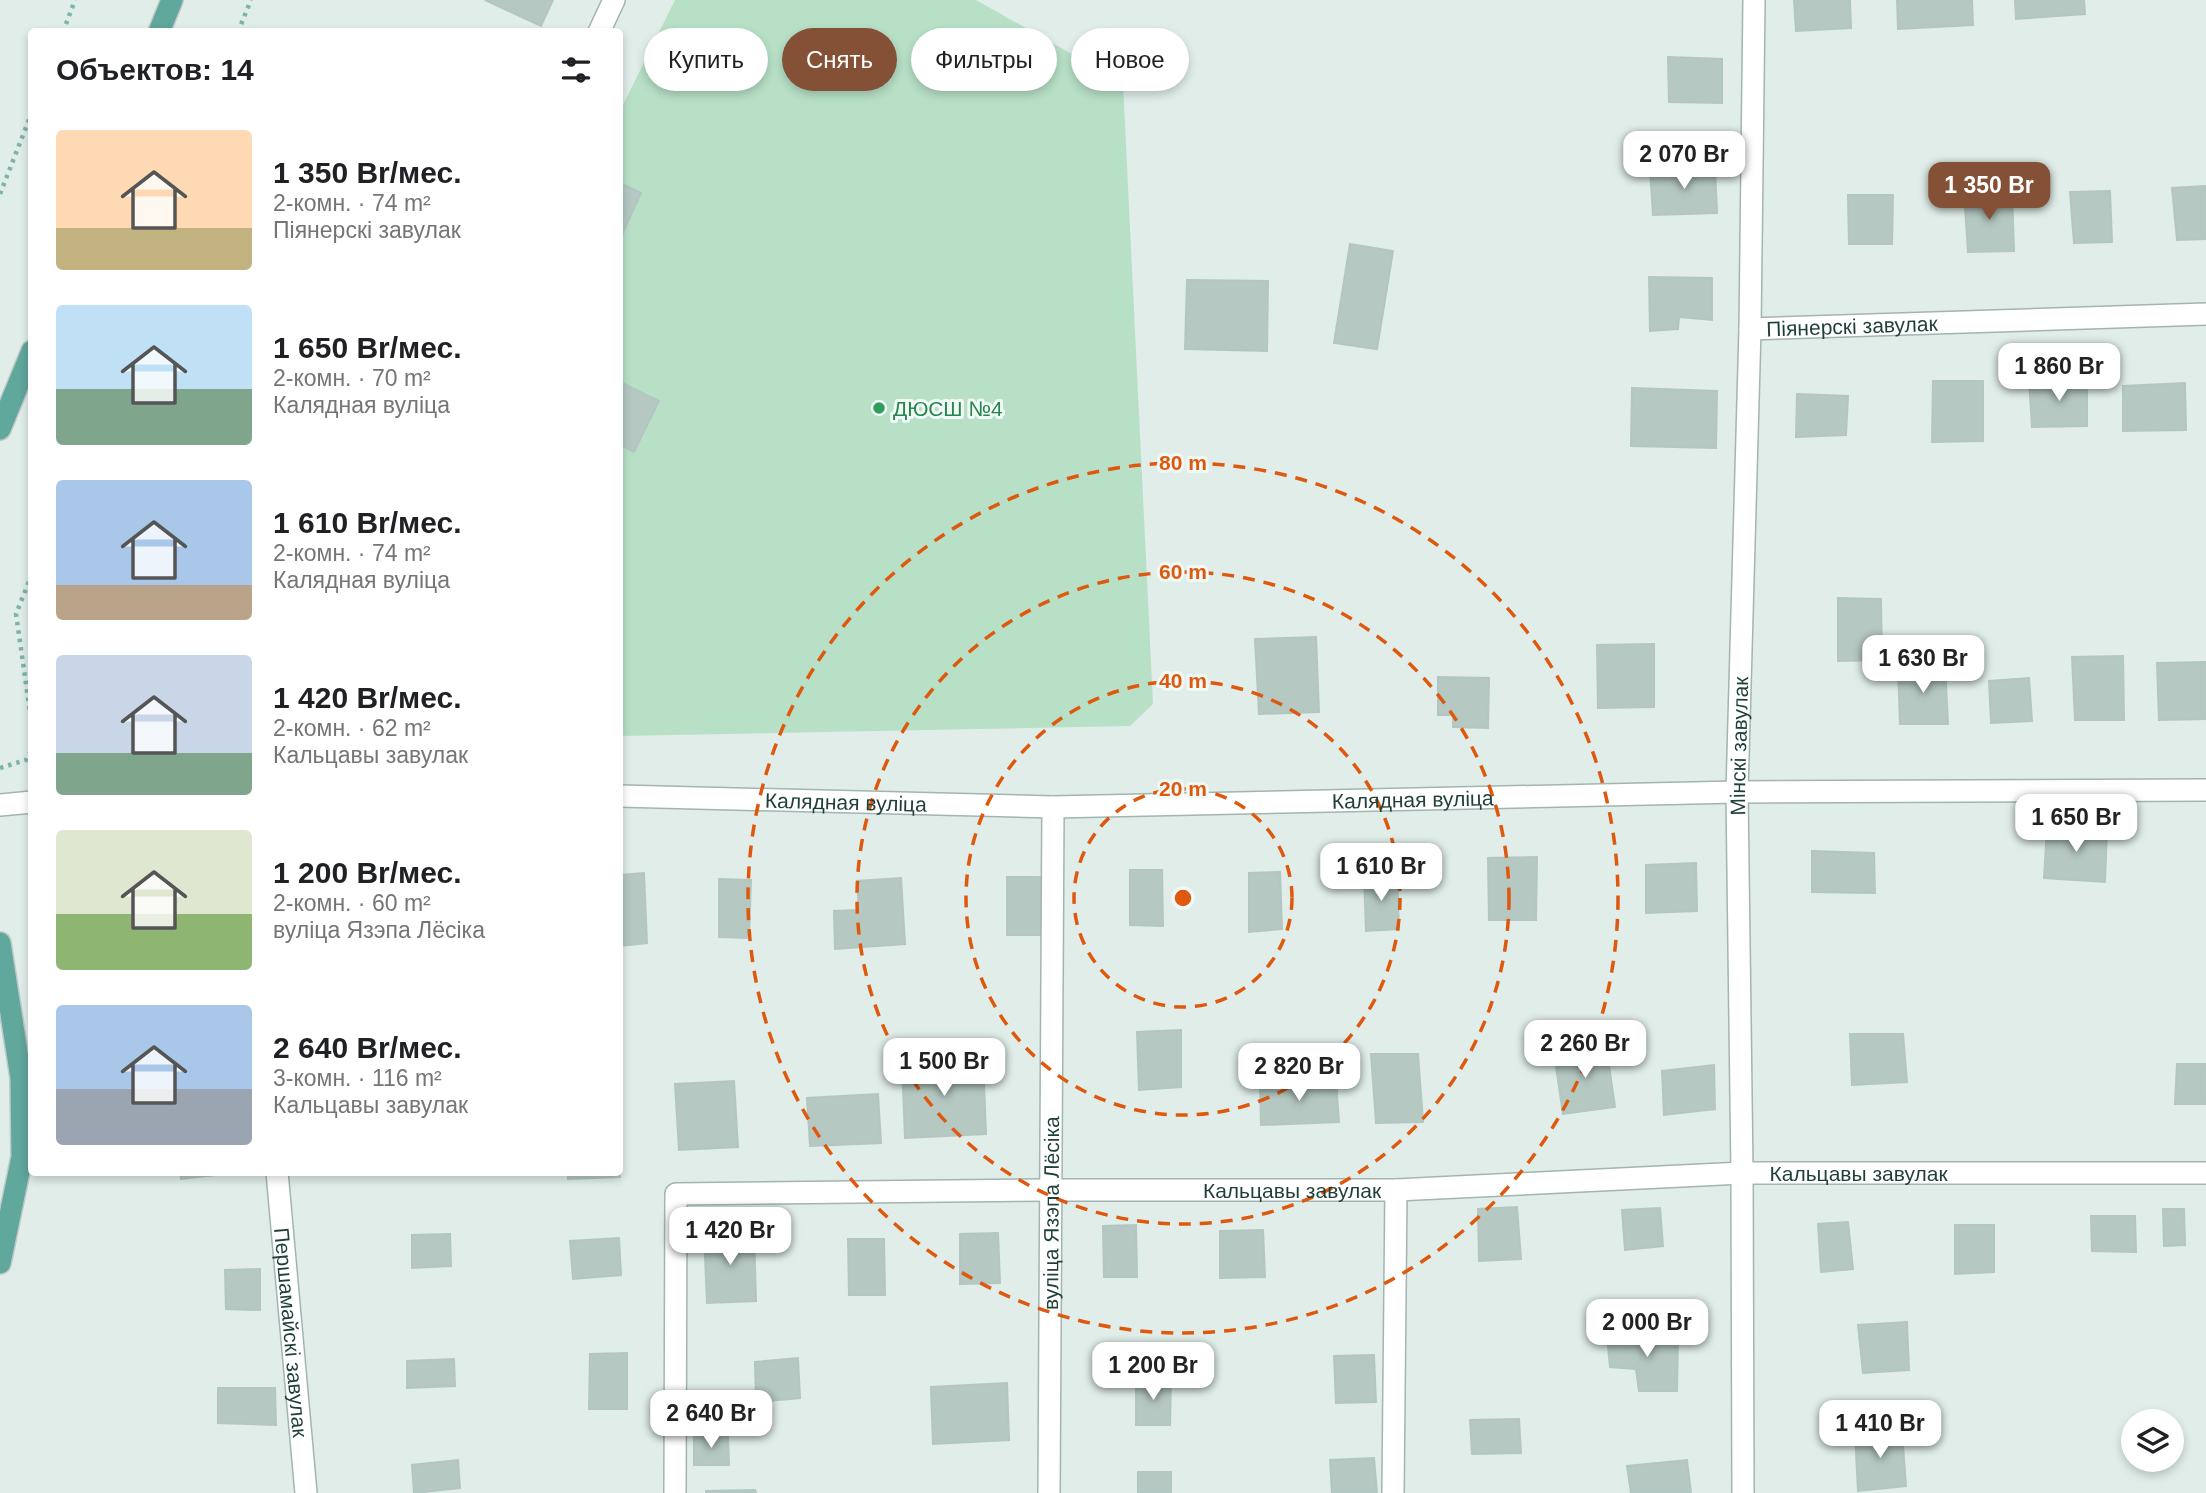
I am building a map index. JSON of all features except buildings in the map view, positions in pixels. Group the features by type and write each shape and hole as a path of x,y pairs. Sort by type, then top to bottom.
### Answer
{"main road":[{"path":"161,28 172,0"},
{"path":"0,429 28,361"},
{"path":"0,943 21,1078 22,1157 0,1263"}],"street":[{"path":"601,28 614,0"},
{"name":"Мінскі завулак","path":"1743,1493 1737,792 1750,329 1754,0"},
{"name":"Піянерскі завулак","path":"1750,329 2206,314"},
{"name":"Калядная вуліца","path":"623,796 1053,807 1737,792 2206,790"},
{"path":"0,804 28,802"},
{"name":"вуліца Язэпа Лёсіка","path":"1049,1493 1053,807"},
{"name":"Кальцавы завулак","path":"675,1493 676,1194 1396,1190 1742,1173 2206,1173"},
{"name":"Першамайскі завулак","path":"278,1176 306,1493"},
{"path":"1394,1493 1396,1190"}],"path":[{"path":"64,28 75,0"},
{"path":"240,28 251,0"},
{"path":"0,194 28,123"},
{"path":"28,584 16,614 28,698"},
{"path":"0,768 26,760 28,756"}],"green space":[{"name":"ДЮСШ №4","path":"675,0 976,0 1026,28 911,28 911,91 1057,91 1057,46 1071,54 1071,91 1123,91 1153,704 1130,726 623,736 623,105 644,63 644,91 768,91 768,28 661,28"}],"place":[{"name":"ДЮСШ №4","path":"879,408"}]}
